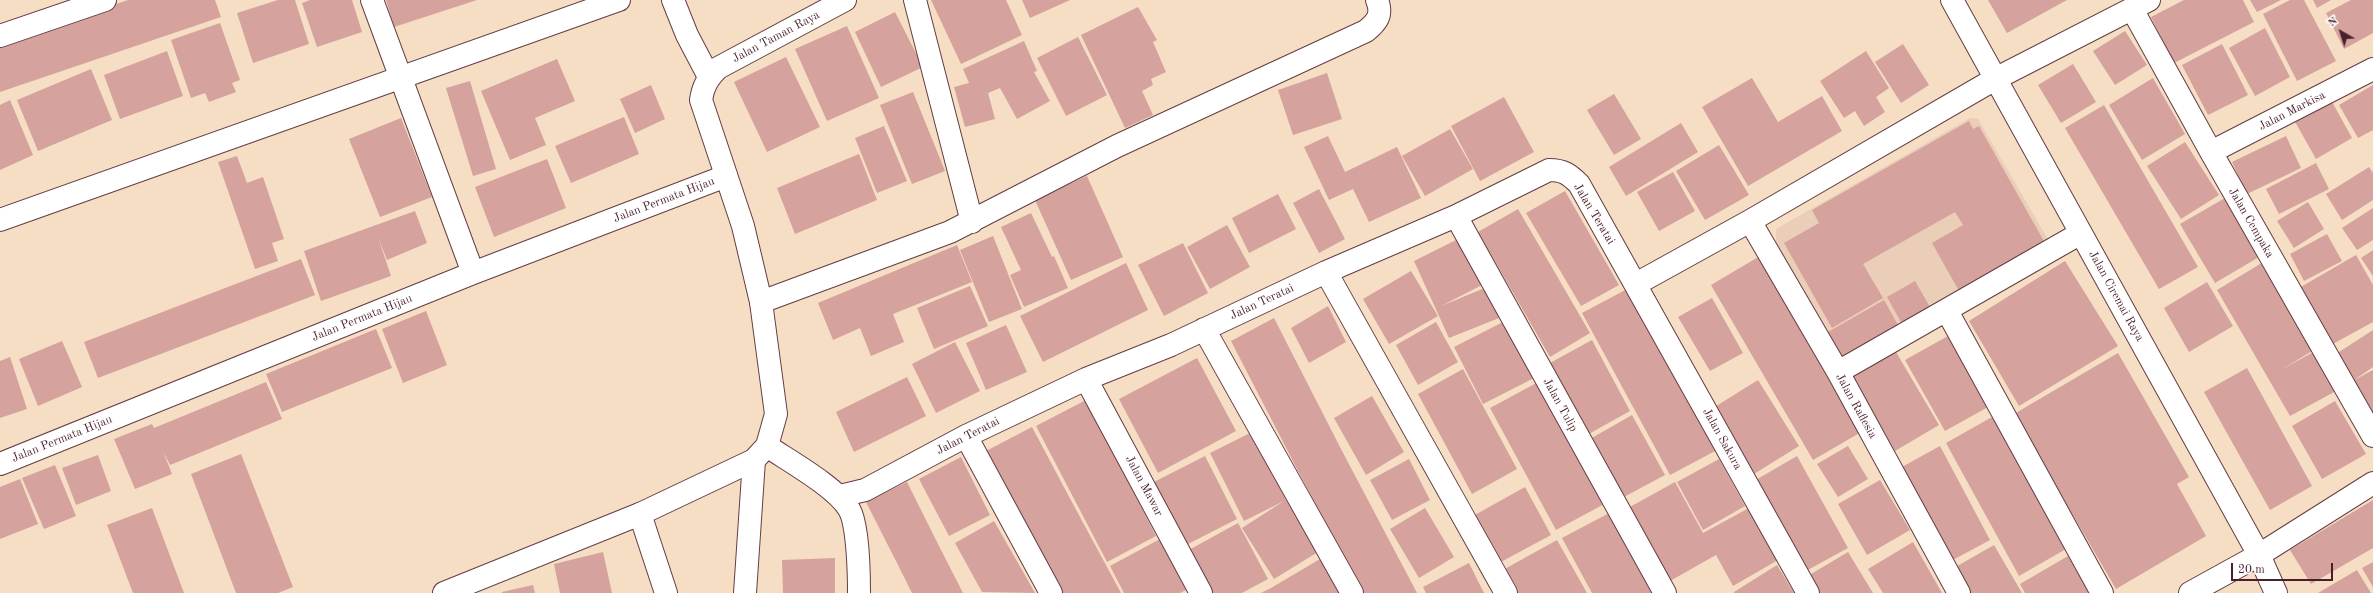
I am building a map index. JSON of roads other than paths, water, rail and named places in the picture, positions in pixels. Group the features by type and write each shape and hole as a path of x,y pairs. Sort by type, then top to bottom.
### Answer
{"street":[{"path":"0,36 105,0"},
{"path":"372,0 473,273"},
{"path":"0,220 402,79 619,0"},
{"path":"673,0 687,35 709,77 701,100 743,226 761,302 776,414 761,453 745,593"},
{"name":"Jalan Taman Raya","path":"709,77 718,68 845,0"},
{"path":"915,0 972,222"},
{"path":"761,302 950,232 1117,146 1366,31 1377,22 1380,14 1377,0"},
{"name":"Jalan Ciremai Raya","path":"1952,0 2259,555 2276,593"},
{"path":"1636,284 1750,221 1995,79 2140,4"},
{"name":"Jalan Cempaka","path":"2140,4 2210,152 2373,436"},
{"name":"Jalan Markisa","path":"2210,152 2373,69"},
{"name":"Jalan Teratai","path":"840,496 865,490 966,436 1086,379 1204,329 1326,272 1456,216 1549,170 1561,170 1570,174 1579,184 1636,284"},
{"name":"Jalan Permata Hijau","path":"0,464 473,273 726,176"},
{"name":"Jalan Tulip","path":"1456,216 1665,593"},
{"name":"Jalan Raflesia","path":"1750,221 1838,372 1959,593"},
{"path":"1838,372 2081,233"},
{"path":"1326,272 1506,593"},
{"name":"Jalan Sakura","path":"1636,284 1808,593"},
{"path":"1947,311 2102,593"},
{"path":"1204,329 1352,593"},
{"name":"Jalan Mawar","path":"1086,379 1201,593"},
{"path":"966,436 1051,593"},
{"path":"761,453 840,496 849,509 853,519 859,570 859,593"},
{"path":"444,593 640,514 761,453"},
{"path":"2190,593 2259,555 2373,483"},
{"path":"640,514 666,593"},
{"path":"859,570 876,593"}]}
